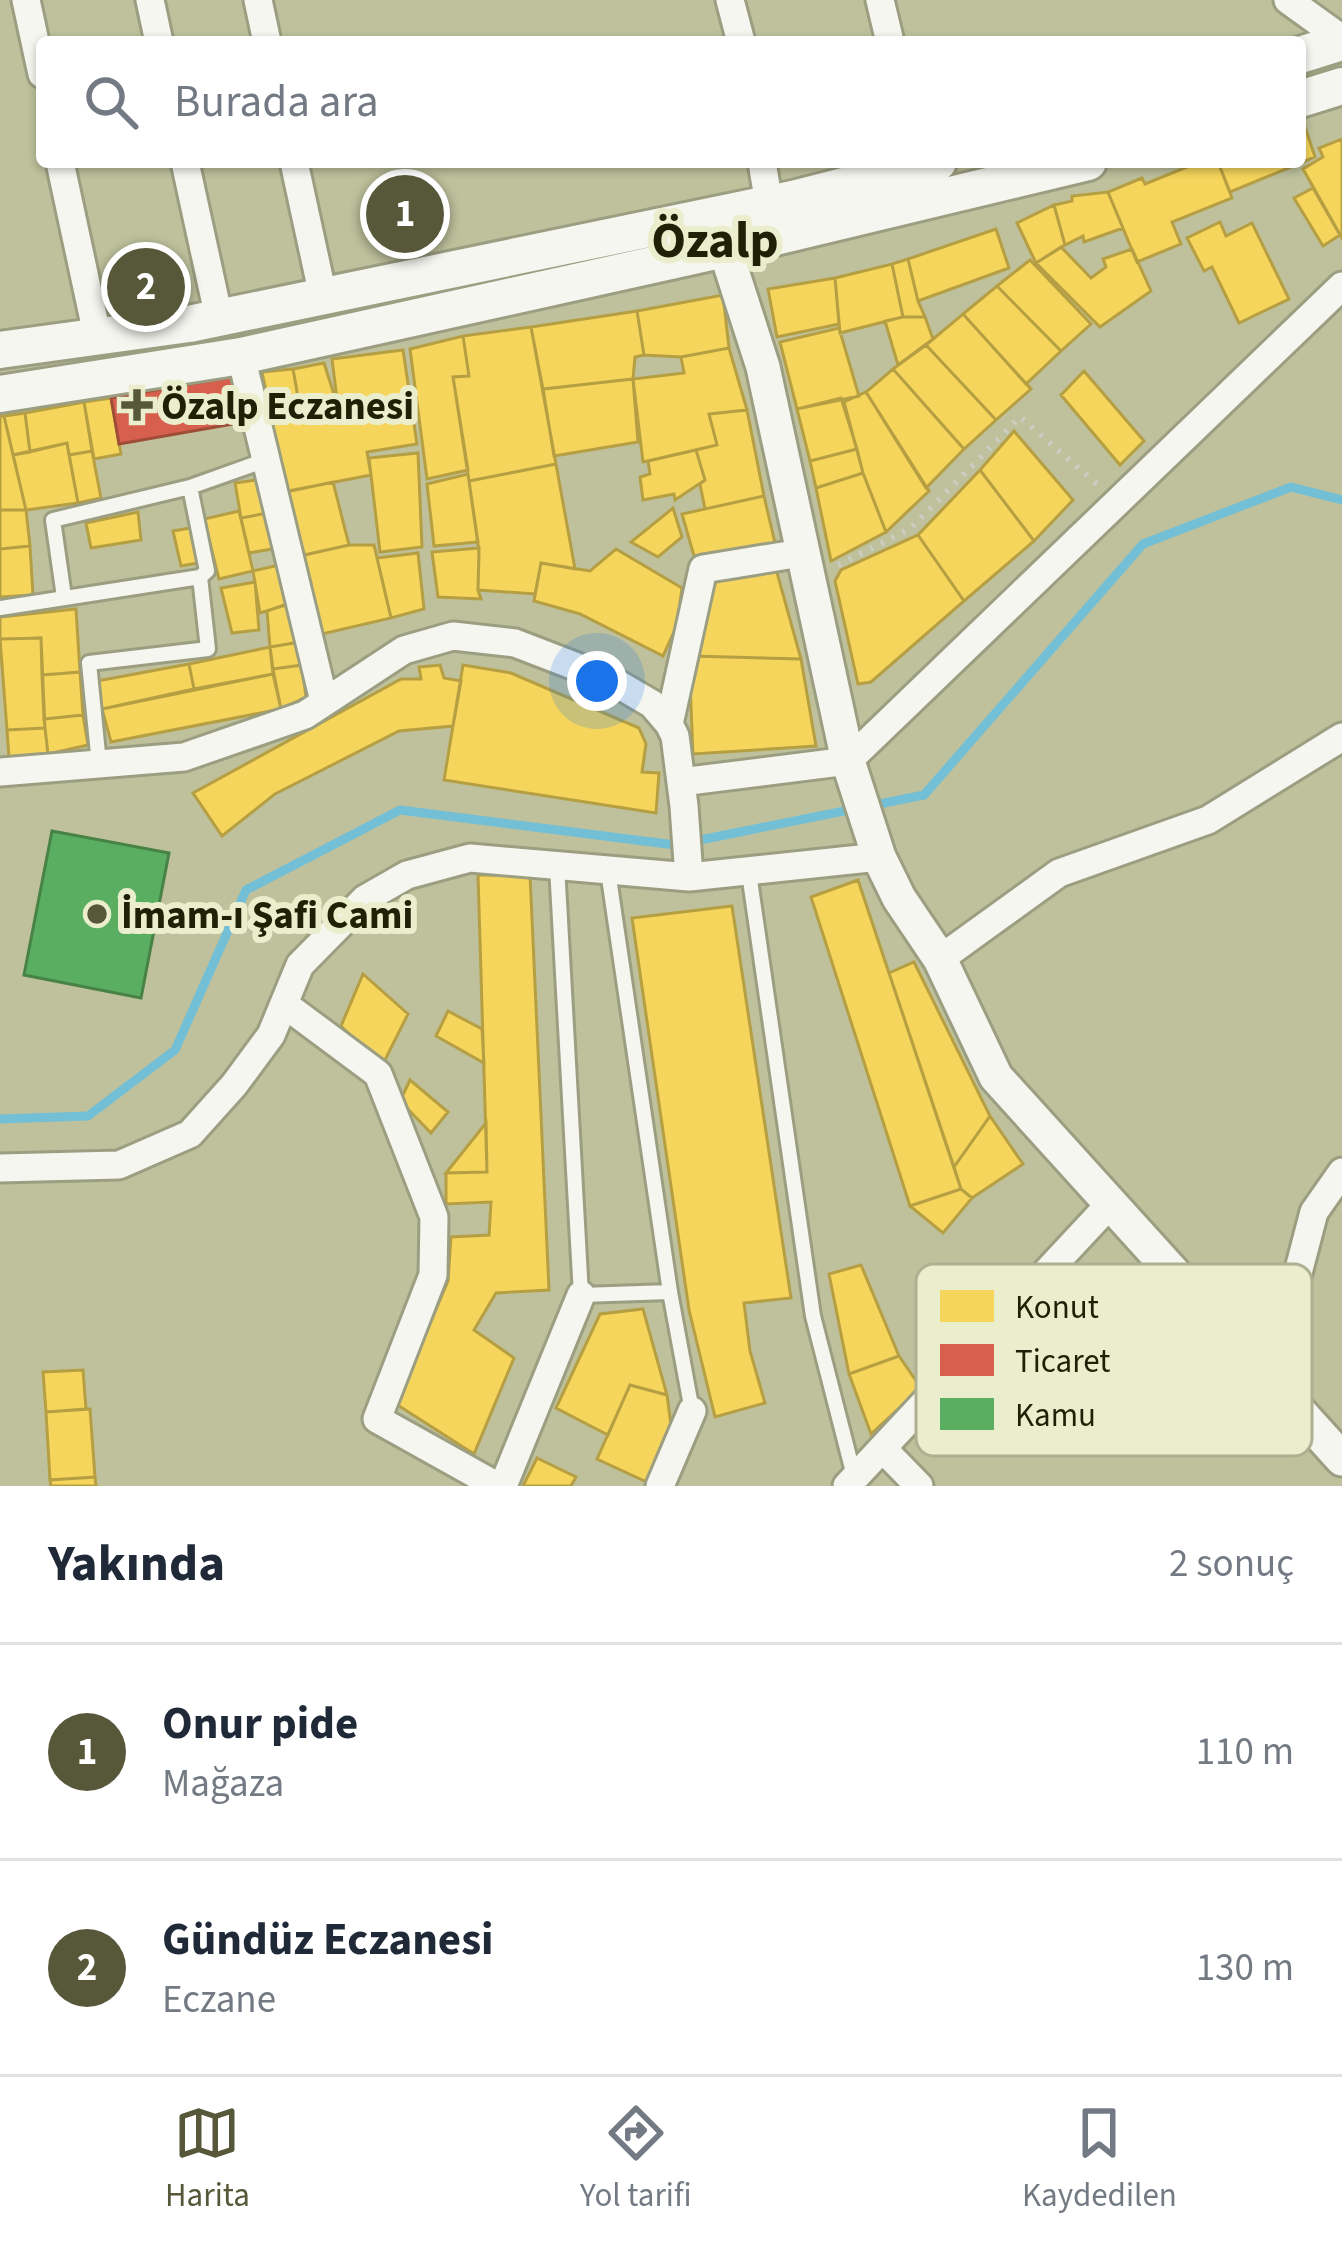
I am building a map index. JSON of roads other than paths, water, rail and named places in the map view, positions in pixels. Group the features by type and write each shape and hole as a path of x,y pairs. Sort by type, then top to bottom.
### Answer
{"main road":[{"path":"1306,53 1342,41"},
{"path":"1306,97 1342,86"},
{"path":"0,394 241,356 723,232 770,204 910,168"},
{"path":"0,350 98,339 323,296 723,232 1057,168"}],"street":[{"path":"26,0 36,46"},
{"path":"150,0 158,36"},
{"path":"258,0 266,36"},
{"path":"730,0 739,36"},
{"path":"880,0 889,36"},
{"path":"1288,0 1342,41"},
{"path":"62,168 98,339"},
{"path":"186,168 219,318"},
{"path":"295,168 323,296"},
{"path":"763,168 770,204"},
{"path":"723,232 763,367 848,761 879,857 898,898 940,958 996,1077 1166,1264"},
{"path":"681,782 848,761 1342,286"},
{"path":"241,356 324,701"},
{"path":"669,724 703,568 805,567"},
{"path":"0,772 184,757 305,715 404,650 453,636 515,643 611,680 652,704 669,724 681,782 689,878"},
{"path":"940,958 1059,873 1208,820 1342,737"},
{"path":"0,1168 119,1165 190,1134 271,1035 300,965 365,899 407,875 470,858 689,878 879,857"},
{"path":"284,1004 378,1074 434,1217 434,1275 376,1420 500,1486 581,1295"},
{"path":"1300,1264 1314,1212 1342,1172"},
{"path":"1054,1264 1111,1203"},
{"path":"660,1486 692,1411"},
{"path":"851,1482 916,1413"},
{"path":"1312,1426 1342,1459"},
{"path":"883,1449 919,1486"}],"lane":[{"path":"64,597 53,520 190,488 266,460"},
{"path":"0,608 200,577 208,571 190,488"},
{"path":"99,764 89,663 208,650 200,577"},
{"path":"557,866 581,1295 670,1292"},
{"path":"608,871 692,1411"},
{"path":"749,873 813,1316 851,1482"}],"waterway":[{"path":"0,1119 88,1116 175,1050 246,890 400,810 675,845 924,795 1143,544 1291,487 1342,500"}],"place":[{"name":"Onur pide","path":"405,214"},
{"name":"Gündüz Eczanesi","path":"146,287"},
{"name":"Özalp Eczanesi","path":"137,405"},
{"name":"İmam-ı Şafi Cami","path":"97,914"}],"district":[{"name":"Özalp","path":"715,239"}]}
